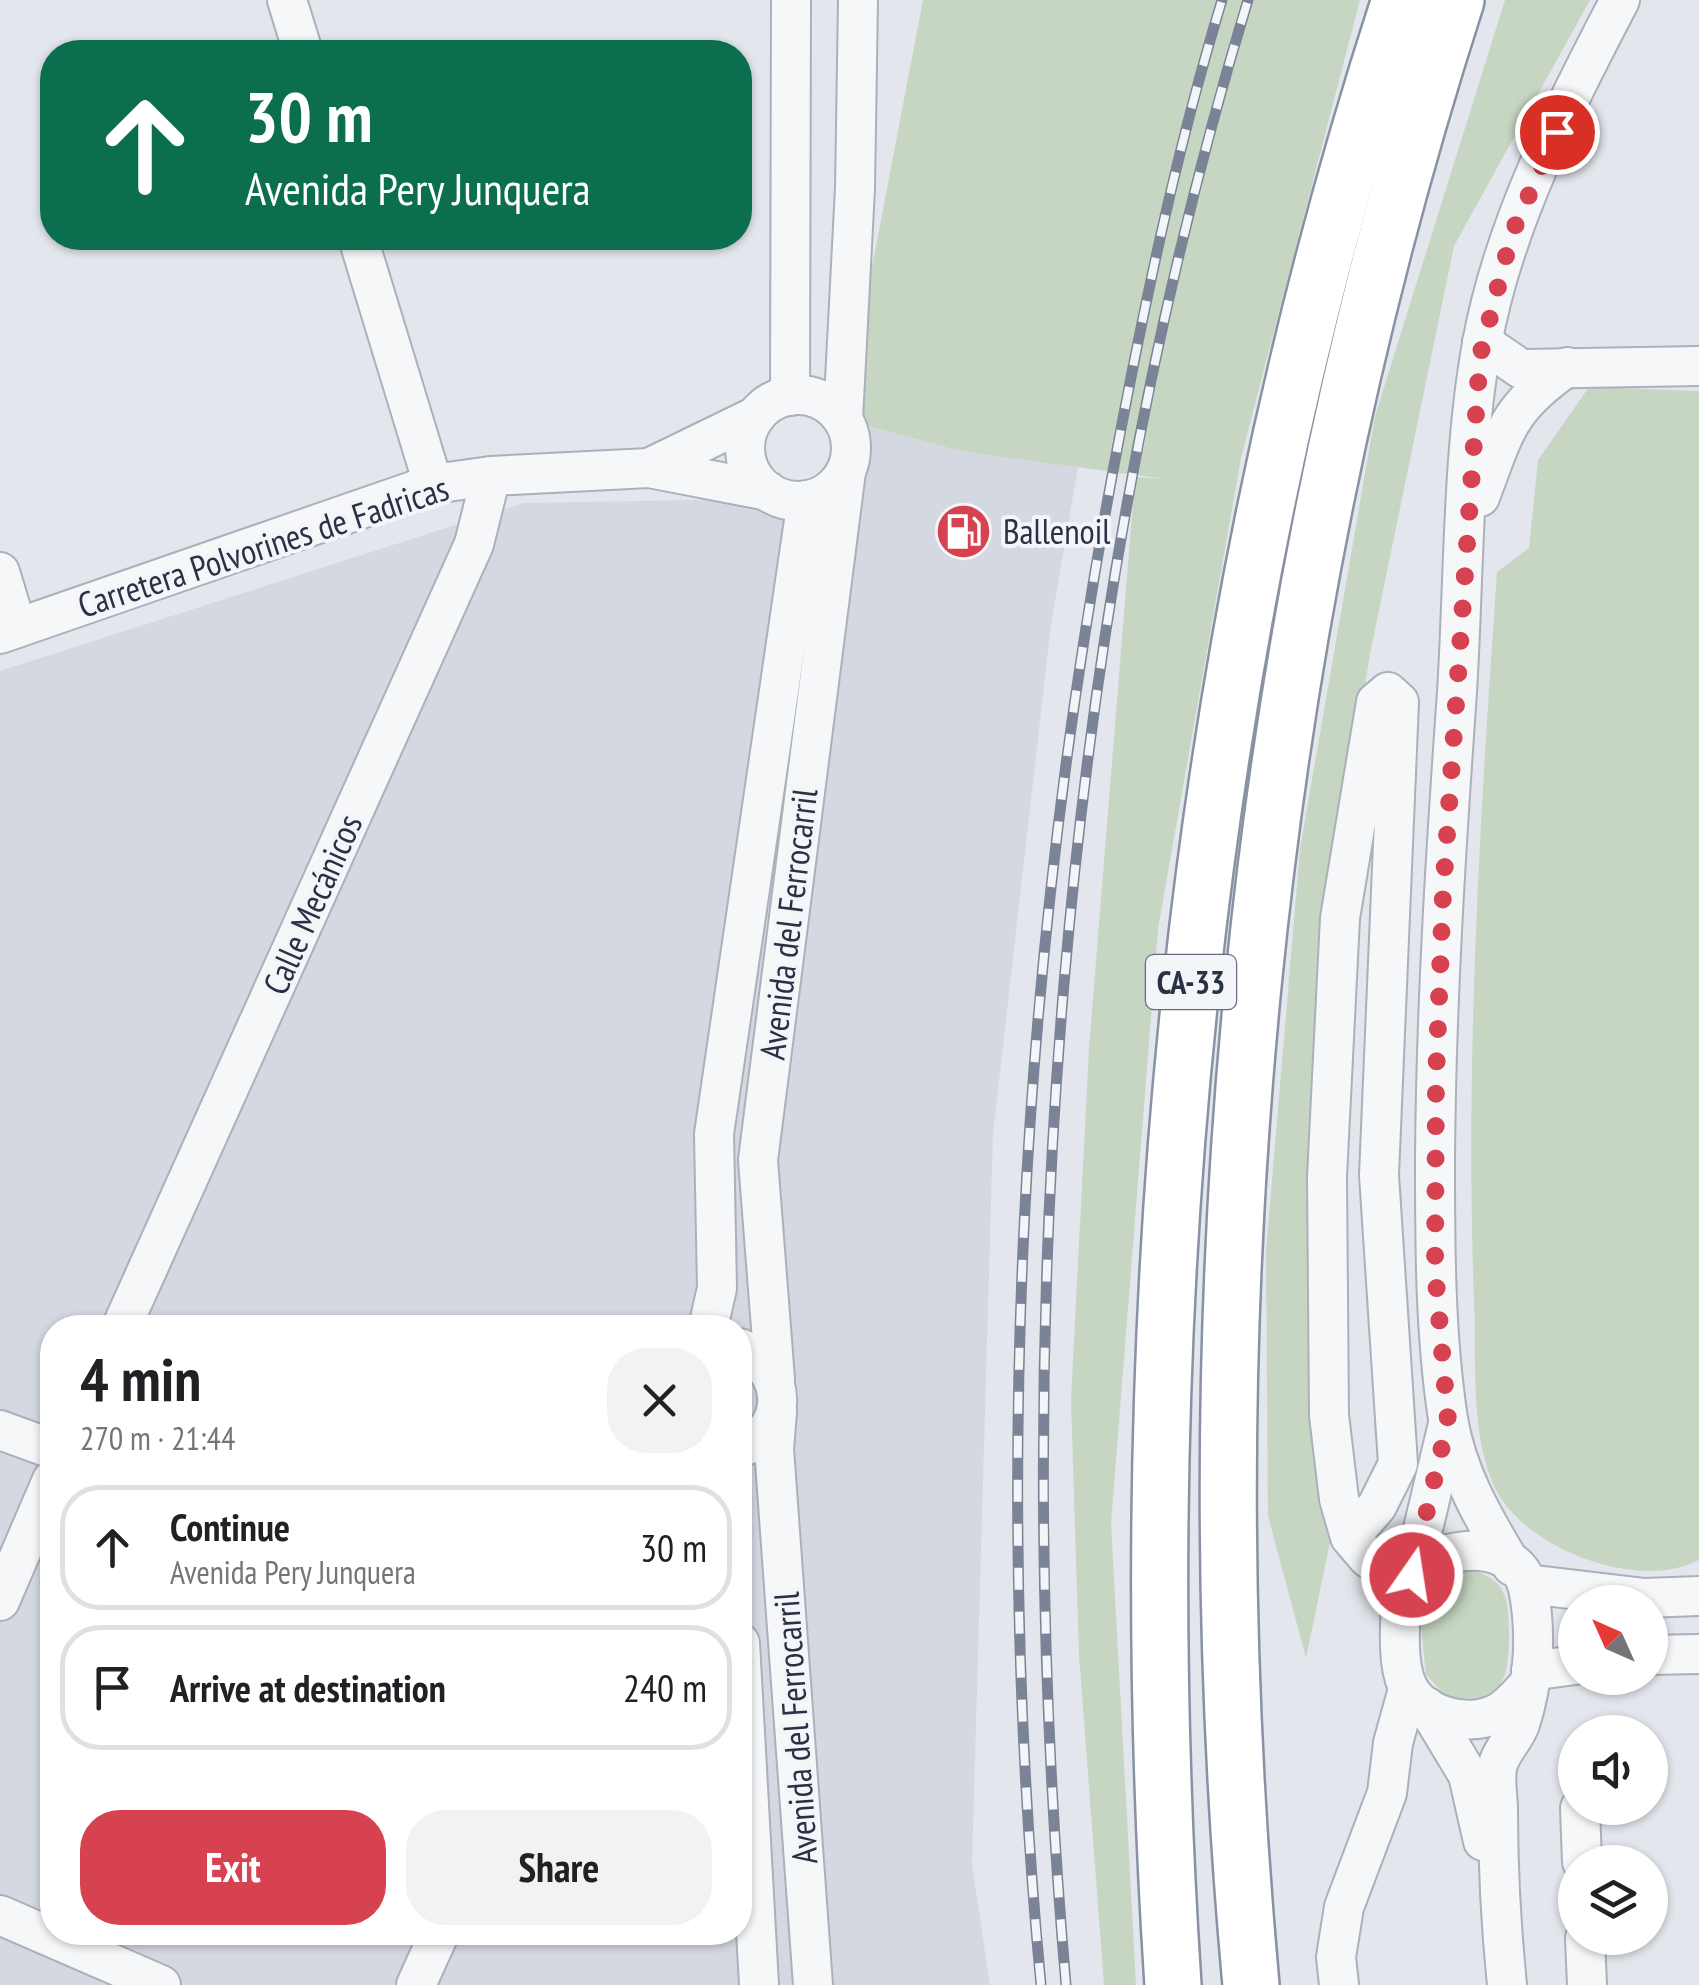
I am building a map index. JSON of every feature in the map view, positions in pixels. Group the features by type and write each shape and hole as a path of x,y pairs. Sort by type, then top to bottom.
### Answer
{"highway":[{"name":"CA-33","path":"1173,1985 1163,1818 1157,1518 1165,1279 1186,1025 1232,691 1292,396 1358,137 1400,0"},
{"name":"CA-33","path":"1251,1985 1230,1681 1228,1364 1237,1163 1263,876 1340,430 1406,164 1456,0"}],"street":[{"path":"287,0 299,40"},
{"path":"790,396 791,0"},
{"path":"843,419 820,400 790,396 776,400 756,416 745,447 756,480 783,499 807,500 836,484 846,471 851,454 843,419 855,188 858,0"},
{"path":"1507,1985 1498,1902 1498,1766 1520,1725 1529,1678 1520,1575 1470,1495 1448,1421 1435,1269 1436,1079 1482,342 1512,233 1586,64 1620,0"},
{"path":"362,250 433,484"},
{"path":"1482,342 1520,368 1699,366"},
{"path":"1468,532 1513,413 1532,390 1568,367"},
{"name":"Carretera Polvorines de Fadricas","path":"649,468 756,416"},
{"name":"Carretera Polvorines de Fadricas","path":"8,631 433,484 491,476 649,468 768,492"},
{"name":"Avenida del Ferrocarril","path":"813,1985 774,1449 776,1396 758,1160 846,471"},
{"name":"Calle Mecánicos","path":"127,1315 474,544 491,476"},
{"name":"Avenida del Ferrocarril","path":"711,1315 717,1288 714,1134 807,500"},
{"path":"0,572 8,631"},
{"path":"1350,1536 1378,1506 1398,1464 1379,1174 1399,702 1388,692 1376,702 1340,918 1338,1010 1330,1079 1325,1276 1329,1416 1339,1499 1350,1536 1368,1558 1410,1578"},
{"path":"752,1356 767,1365 776,1396 759,1439 752,1442"},
{"path":"1448,1421 1410,1578 1401,1598 1403,1673 1468,1775 1498,1902"},
{"path":"0,1430 40,1445"},
{"path":"0,1601 40,1508"},
{"path":"1410,1578 1448,1553 1470,1550 1493,1554 1520,1575 1645,1598 1699,1596"},
{"path":"1668,1655 1699,1654"},
{"path":"1417,1698 1448,1718 1470,1720 1505,1708 1529,1678 1558,1670"},
{"path":"1339,1985 1336,1958 1344,1907 1387,1793 1393,1743 1417,1698"},
{"name":"Avenida del Ferrocarril","path":"752,1859 759,1985"},
{"path":"0,1915 40,1932"},
{"path":"69,1945 161,1985"},
{"path":"416,1985 434,1945"},
{"path":"1586,1955 1588,1985"}],"shaded area":[{"path":"843,419 960,451 1078,467 1051,624 993,1134 972,1864 990,1985 0,1985 0,671 524,503 756,499 846,471"}],"green space":[{"path":"923,0 1360,0 1241,458 1158,929 1111,1523 1136,1985 1104,1985 1079,1655 1071,1400 1089,1048 1135,477 1165,479 960,451 843,419"},
{"path":"1505,0 1590,0 1454,246 1370,654 1315,997 1339,1499 1306,1658 1268,1516 1266,1251 1300,849 1375,416"},
{"path":"1589,387 1699,391 1699,1560 1674,1569 1646,1571 1585,1559 1557,1546 1510,1510 1495,1488 1487,1466 1476,1395 1473,1027 1497,572 1529,548 1538,460"},
{"path":"1474,1570 1495,1581 1505,1598 1507,1666 1504,1678 1490,1693 1446,1697 1426,1674 1419,1609 1430,1585 1450,1571"}],"railway":[{"path":"1041,1985 1026,1795 1018,1415 1024,1225 1037,1035 1056,846 1081,658 1113,471 1161,234 1222,0"},
{"path":"1066,1985 1050,1738 1044,1488 1048,1236 1064,984 1091,732 1131,483 1183,239 1248,0"}],"place":[{"name":"Ballenoil","path":"964,531"}],"route":[{"path":"1412,1575 1448,1421 1435,1269 1436,1079 1443,893 1480,356 1512,233 1557,132"}]}
